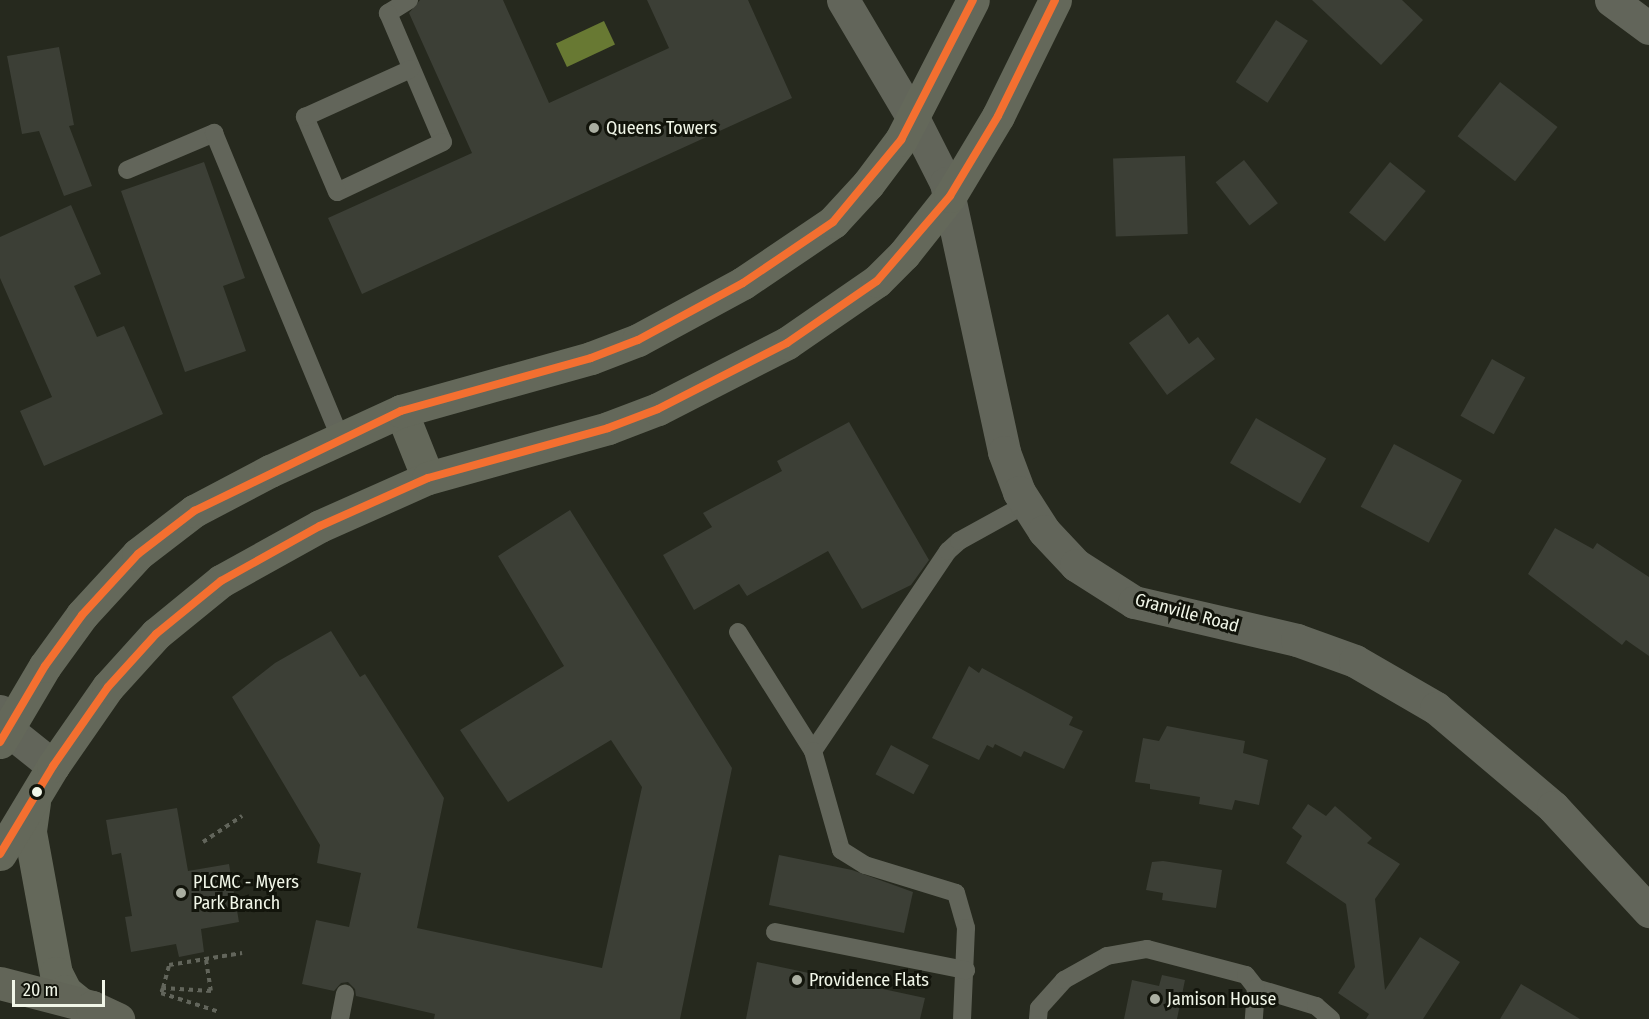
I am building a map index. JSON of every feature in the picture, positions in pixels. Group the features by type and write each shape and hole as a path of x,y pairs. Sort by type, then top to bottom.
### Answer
{"main road":[{"path":"2,728 62,640 138,554 194,511 340,437 401,411 610,351 669,325 743,283 802,245 846,209 883,166 914,120 973,0"},
{"path":"0,854 47,776 132,658 200,596 243,567 320,526 428,478 634,419 749,364 877,281 904,254 950,196 998,116 1055,0"},
{"path":"401,411 428,478"},
{"path":"47,776 30,821 35,861 57,980 80,1004"},
{"path":"0,983 80,1004 118,1019"}],"street":[{"name":"Granville Road","path":"843,0 914,120 950,196 995,419 1004,452 1026,504 1076,564 1134,602 1297,640 1383,675 1436,708 1553,807 1649,911"},
{"path":"1611,0 1649,28"},
{"path":"2,728 47,776"}],"lane":[{"path":"409,0 388,13 443,142 337,192 305,117 411,69"},
{"path":"127,170 214,133 340,437"},
{"path":"813,751 948,551 959,541 1026,504"},
{"path":"738,632 813,751 841,850 865,865 956,893 966,928 966,970 962,1019"},
{"path":"775,932 966,970"},
{"path":"1038,1019 1040,1008 1064,980 1107,956 1147,950 1246,975 1256,988 1316,1006 1331,1019"},
{"path":"1254,1019 1256,988"},
{"path":"340,1019 345,993"}],"path":[{"path":"203,842 242,816"},
{"path":"219,1012 161,993 169,965 242,952"},
{"path":"163,988 211,991 206,960"}],"shaded area":[{"path":"604,21 615,45 567,67 556,43"}],"building":[{"name":"Queens Towers","path":"420,0 503,0 549,103 669,48 647,0 748,0 792,98 362,294 328,218 472,153 409,13"},
{"path":"1312,0 1402,0 1423,20 1381,65"},
{"path":"1276,20 1308,41 1268,103 1236,82"},
{"path":"59,47 74,125 69,126 92,186 64,196 39,131 22,134 7,56"},
{"path":"1500,82 1558,127 1515,181 1458,136"},
{"path":"1185,156 1188,234 1116,236 1113,159"},
{"path":"1244,160 1278,203 1249,226 1216,182"},
{"path":"204,162 245,278 223,286 246,351 185,372 121,191"},
{"path":"1390,162 1426,191 1385,241 1349,213"},
{"path":"71,205 101,274 74,286 97,337 124,326 163,414 44,466 20,411 52,397 0,278 0,237"},
{"path":"1168,314 1189,344 1198,337 1215,359 1167,395 1129,343"},
{"path":"1492,359 1525,377 1494,434 1460,416"},
{"path":"1256,418 1326,459 1300,504 1230,463"},
{"path":"849,422 929,560 911,585 862,609 828,551 747,596 739,584 694,610 663,555 712,527 703,513 782,471 777,461"},
{"path":"1394,444 1462,480 1429,543 1361,507"},
{"path":"570,510 732,768 680,1019 434,1019 435,1014 356,996 355,989 348,982 341,983 334,991 302,984 316,920 349,927 361,873 317,863 320,845 232,697 275,663 331,631 360,677 365,674 444,798 417,928 602,968 642,787 611,740 508,802 460,730 564,666 498,556"},
{"path":"1555,528 1593,549 1597,543 1649,577 1649,656 1626,640 1622,645 1528,574"},
{"path":"969,666 979,673 982,668 1073,717 1069,725 1083,731 1064,769 1024,751 1021,757 995,744 993,748 987,745 979,760 932,738"},
{"path":"1167,726 1245,741 1243,753 1268,760 1259,805 1235,800 1232,810 1199,804 1200,797 1150,789 1150,784 1135,782 1143,738 1159,741"},
{"path":"891,745 929,765 913,794 876,774"},
{"path":"1308,804 1326,816 1335,806 1372,838 1367,843 1400,864 1375,899 1385,990 1420,937 1460,962 1423,1019 1366,1019 1369,1014 1338,993 1355,967 1346,904 1286,863 1302,836 1292,828"},
{"name":"PLCMC - Myers Park Branch","path":"177,808 188,871 229,864 239,922 201,929 204,952 179,957 176,944 131,952 125,917 132,916 121,853 112,855 106,820"},
{"path":"779,855 852,870 913,892 904,933 769,905"},
{"path":"1163,861 1222,870 1216,908 1162,900 1163,893 1146,890 1152,862"},
{"name":"Providence Flats","path":"757,962 925,998 920,1019 746,1019"},
{"name":"Jamison House","path":"1162,975 1185,980 1177,1019 1124,1019 1132,980 1159,986"},
{"path":"1521,984 1580,1019 1500,1019"}],"transit line":[{"name":"20","path":"0,742 45,666 82,615 138,554 194,511 401,411 591,358 638,340 743,283 833,222 901,140 973,0"},
{"name":"20","path":"0,854 53,766 108,687 156,634 221,581 320,526 428,478 608,428 658,409 787,343 877,281 950,196 998,116 1055,0"}],"place":[{"name":"Queens Towers","path":"594,128"},
{"name":"PLCMC - Myers Park Branch","path":"181,893"},
{"name":"Providence Flats","path":"797,980"},
{"name":"Jamison House","path":"1155,999"}]}
